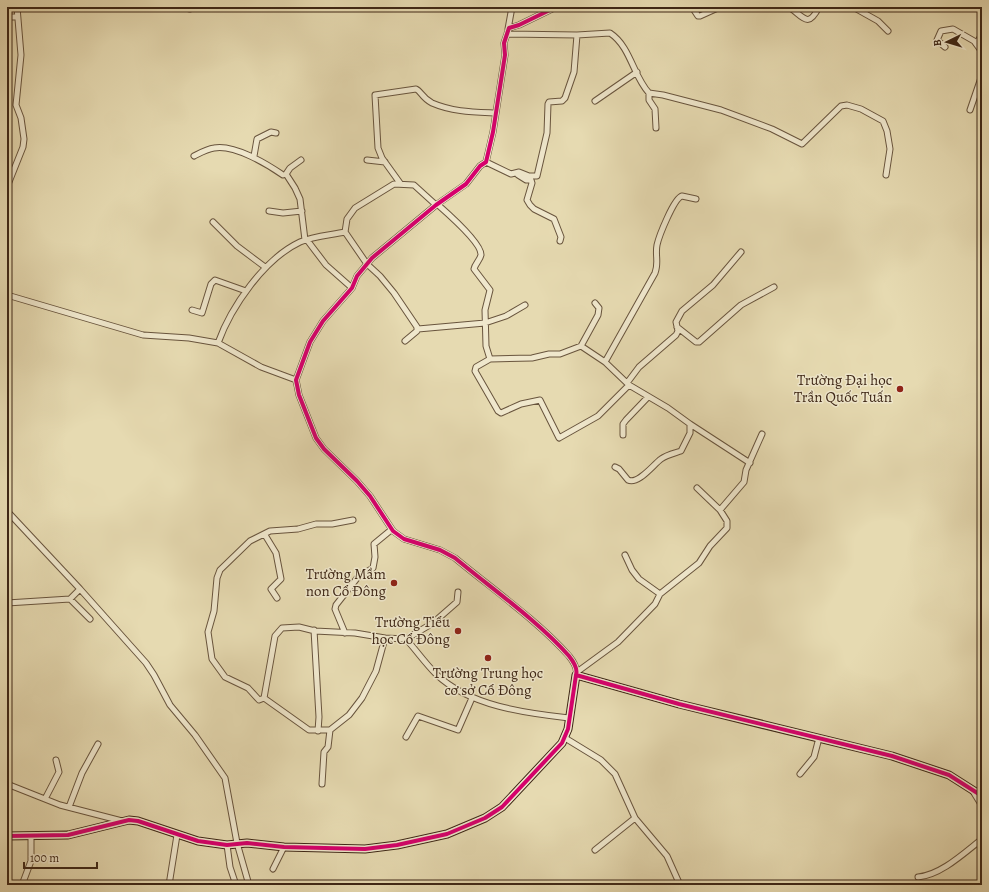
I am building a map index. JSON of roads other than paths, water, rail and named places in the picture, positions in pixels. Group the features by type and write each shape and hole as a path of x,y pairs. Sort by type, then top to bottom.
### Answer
{"street":[{"path":"7,187 24,147 23,132 16,105 21,55 17,7"},
{"path":"182,7 190,9 190,7"},
{"path":"7,836 68,834 123,821 138,821 204,842 232,844 247,842 284,847 365,849 401,844 453,832 494,813 512,798 565,738 577,674 570,657 539,628 455,558 440,550 404,538 391,530 370,496 324,449 316,438 299,395 296,380 310,342 324,321 352,288 367,264 377,253 436,205 466,184 486,162 493,132 512,7"},
{"path":"507,32 509,28 518,26 556,7"},
{"path":"692,7 698,16 700,16 720,7"},
{"path":"789,7 805,19 810,20 813,19 819,7"},
{"path":"854,7 878,21 888,31"},
{"path":"7,17 17,16"},
{"path":"945,48 937,40 937,38 941,31 952,29 957,30 977,43 982,52"},
{"path":"507,32 577,35 606,32 611,34 622,44 637,72 641,84 649,93 663,95 716,109 768,127 802,144 841,106 848,105 861,109 882,119 885,126 890,149 886,175"},
{"path":"977,43 982,34"},
{"path":"486,162 511,174 516,174 519,172 529,176 537,176 547,133 548,104 549,102 562,101 565,98 574,72 577,35"},
{"path":"595,101 637,72"},
{"path":"970,110 982,75"},
{"path":"400,183 380,154 377,139 376,94 417,90 424,99 449,110 496,113"},
{"path":"649,93 649,100 654,109 656,128"},
{"path":"254,156 257,139 271,132 276,133"},
{"path":"194,156 216,148 254,156 283,175 286,174"},
{"path":"286,174 290,168 301,160"},
{"path":"367,160 385,162"},
{"path":"286,174 295,188 302,211 306,240 326,265 352,288"},
{"path":"516,174 526,180 531,180 532,183 527,200 534,209 554,220 561,237 560,241"},
{"path":"418,328 380,276 367,264 345,232 347,219 355,208 394,184 400,183 414,185 466,230 480,252 480,257 474,269 490,290 485,309 486,346 490,359"},
{"path":"605,362 655,273 658,265 657,245 660,234 676,201 682,196 696,199"},
{"path":"269,211 283,213 302,211"},
{"path":"213,222 237,246 265,267"},
{"path":"218,343 232,314 265,267 298,243 345,232"},
{"path":"595,303 599,312 581,346 560,354 549,354 532,358 490,359 476,367 475,371 498,412 501,413 521,404 540,400 559,438 598,416 628,384 639,367 676,335 678,330 676,326 682,311 713,285 741,252"},
{"path":"192,310 202,313 211,284 215,280 246,292"},
{"path":"676,326 696,342 699,342 741,305 774,287"},
{"path":"7,295 143,335 189,338 218,343 261,367 296,380"},
{"path":"418,328 486,323 506,316 525,305"},
{"path":"405,341 417,331 418,328"},
{"path":"581,346 605,362 628,384 668,408 750,463"},
{"path":"623,435 623,424 648,397"},
{"path":"615,467 619,469 628,480 635,481 653,468 660,459 681,451 690,433 690,424"},
{"path":"720,510 744,482 746,470 762,434"},
{"path":"577,674 618,642 656,604 660,594 699,563 710,546 727,528 727,521 720,510 698,488"},
{"path":"7,511 80,589 152,670 170,705 195,735 222,772 228,785 232,844 230,867 236,885"},
{"path":"353,520 332,524 316,524 298,529 270,531 250,541 220,570 216,578 214,611 208,635 212,659 225,676 248,688 258,699 260,700 264,698 308,730 330,730 349,715 365,694 376,671 385,638"},
{"path":"345,632 335,609 336,605 358,577 373,568 375,557 374,544 391,530"},
{"path":"264,535 276,553 281,578 271,589 277,598"},
{"path":"625,555 632,570 639,579 660,594"},
{"path":"7,603 70,599 80,589"},
{"path":"264,698 277,633 282,628 289,627 406,639 443,616 457,602 458,592"},
{"path":"70,599 90,619"},
{"path":"314,630 319,717 318,731"},
{"path":"406,639 436,674 472,698 509,710 569,718"},
{"path":"577,674 680,704 892,756 949,775 974,793 982,796"},
{"path":"406,737 418,716 458,730 472,698"},
{"path":"322,784 324,752 328,747 330,730"},
{"path":"565,738 601,760 610,769 618,780 635,818 667,856 680,885"},
{"path":"800,774 814,757 819,738"},
{"path":"69,807 82,773 98,744"},
{"path":"45,799 59,772 56,760"},
{"path":"7,784 69,807 123,821"},
{"path":"974,793 982,789"},
{"path":"974,793 982,806"},
{"path":"595,850 635,818"},
{"path":"169,885 177,834"},
{"path":"22,885 31,861 31,836"},
{"path":"918,877 929,876 936,872 973,848 982,839"},
{"path":"232,844 249,885"},
{"path":"273,869 284,847"}],"place":[{"name":"Trường Đại học Trần Quốc Tuấn","path":"900,389"},
{"name":"Trường Mầm non Cổ Đông","path":"394,583"},
{"name":"Trường Tiểu học Cổ Đông","path":"458,631"},
{"name":"Trường Trung học cơ sở Cổ Đông","path":"488,658"}]}
